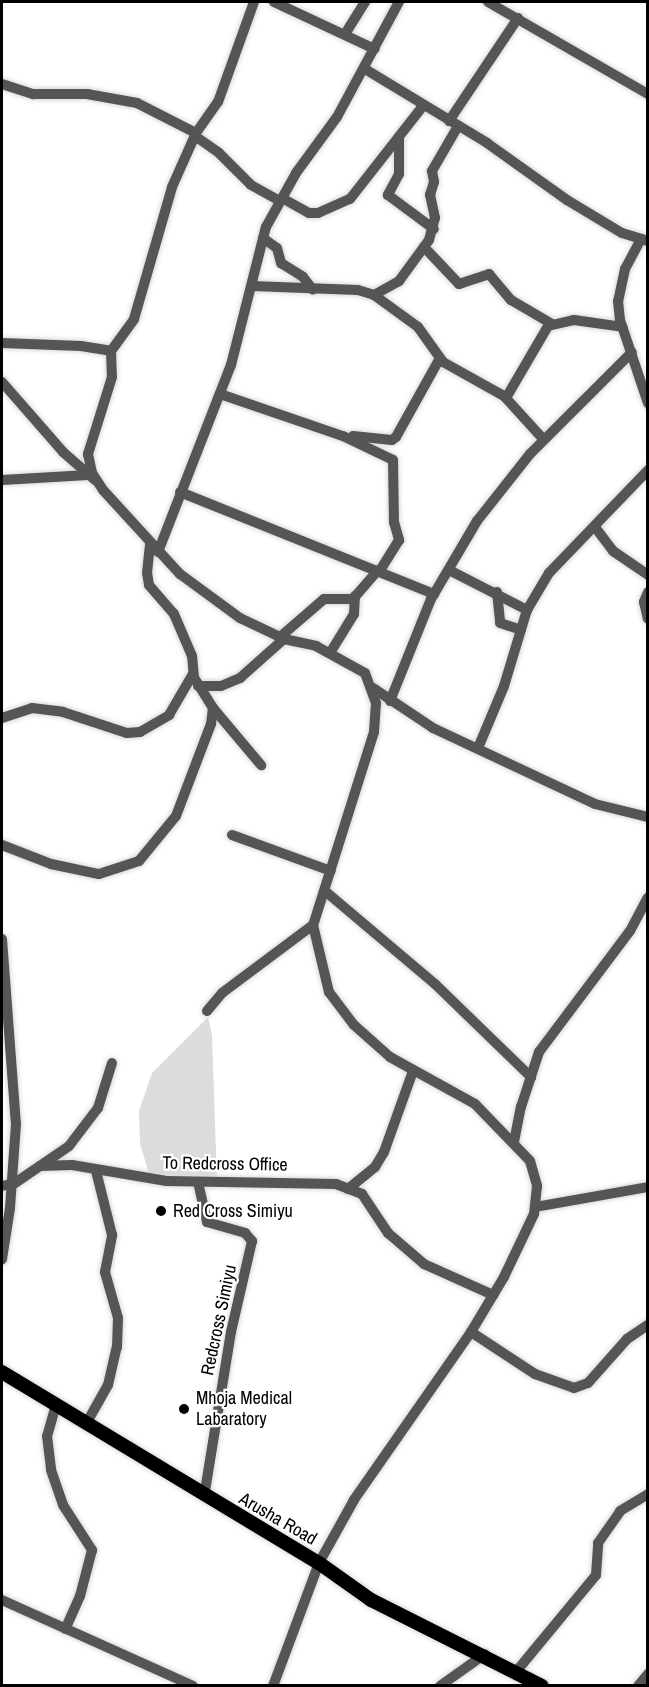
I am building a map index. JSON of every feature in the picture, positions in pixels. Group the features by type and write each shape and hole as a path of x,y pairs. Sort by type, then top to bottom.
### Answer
{"main road":[{"name":"Arusha Road","path":"2,1372 204,1496 319,1563 371,1600 485,1654 515,1674 542,1686"}],"street":[{"path":"98,482 88,454 112,377 111,351 134,319 172,187 195,135 218,102 254,2"},
{"path":"274,2 375,49"},
{"path":"345,34 365,2"},
{"path":"158,552 220,394 252,286 263,238 281,200 365,69 399,2"},
{"path":"488,2 648,94"},
{"path":"374,295 399,281 434,229 432,171 453,124 518,18"},
{"path":"365,69 567,200 622,233 644,240 620,286 623,327 648,403"},
{"path":"2,84 33,94 87,94 137,103 195,135 227,159 258,190 309,213 341,204 358,192 423,106"},
{"path":"399,137 399,174 388,195 434,229"},
{"path":"263,238 277,248 281,263 303,277 314,290"},
{"path":"424,247 459,284 489,274 511,300 552,324"},
{"path":"252,286 358,290 374,295 418,327 440,358 506,398 544,440"},
{"path":"506,398 538,338 552,324 574,320 623,327"},
{"path":"2,343 81,346 111,351"},
{"path":"390,701 434,594 477,521 544,440 632,352"},
{"path":"342,436 392,440 440,358"},
{"path":"2,382 88,475 98,482 180,574 240,618 282,638 330,653 365,674 373,688 376,704 374,732 313,925 329,992 340,1008 390,1057 475,1104 530,1161 537,1186 535,1207 525,1238 493,1295 471,1332 354,1500 319,1563 273,1686"},
{"path":"198,686 221,686 240,678 324,599 345,601 355,596 379,570 399,540 394,522 394,463 383,454 342,436 220,394"},
{"path":"478,748 504,686 527,610 559,561 595,527 647,471"},
{"path":"2,480 88,475"},
{"path":"180,492 434,594"},
{"path":"595,527 613,550 648,575"},
{"path":"150,542 149,585 174,614 192,656 193,675 198,686 213,708 261,765"},
{"path":"449,570 497,592 527,610"},
{"path":"497,592 500,623 521,630"},
{"path":"648,592 644,602 648,619"},
{"path":"330,653 354,614 355,596"},
{"path":"2,718 32,708 63,712 107,729 140,732 169,715 193,675"},
{"path":"373,688 433,728 595,804 648,817"},
{"path":"2,845 51,864 99,874 139,861 176,816 211,724 213,708"},
{"path":"232,835 331,872"},
{"path":"325,891 435,984 531,1077"},
{"path":"514,1142 531,1077 551,1033 630,931 648,897"},
{"path":"207,1011 222,993 313,925"},
{"path":"2,939 16,1088 14,1156 5,1185 10,1208 2,1259"},
{"name":"To Redcross Office","path":"5,1185 40,1166 69,1146 98,1108 112,1063"},
{"path":"348,1189 375,1167 384,1152 413,1071"},
{"name":"To Redcross Office","path":"40,1166 72,1165 96,1171 198,1182 296,1181 348,1189 370,1203 388,1233 424,1264 493,1295"},
{"path":"86,1424 108,1385 117,1347 118,1318 105,1272 112,1235 96,1171"},
{"name":"Redcross Simiyu","path":"198,1182 207,1222 244,1233 252,1240 231,1332 204,1496"},
{"path":"535,1207 648,1187"},
{"path":"471,1332 535,1374 574,1388 588,1383 627,1339 648,1325"},
{"path":"56,1405 47,1436 51,1470 63,1505 92,1550 80,1596 65,1629"},
{"path":"515,1674 596,1575 598,1543 620,1511 648,1494"},
{"path":"2,1600 193,1686"},
{"path":"440,1686 485,1654"},
{"path":"638,1686 648,1674"}],"shaded area":[{"path":"208,1017 212,1035 217,1181 149,1173 140,1144 139,1111 152,1073"}],"place":[{"name":"Red Cross Simiyu","path":"161,1211"},
{"name":"Mhoja Medical Labaratory","path":"184,1409"}]}
